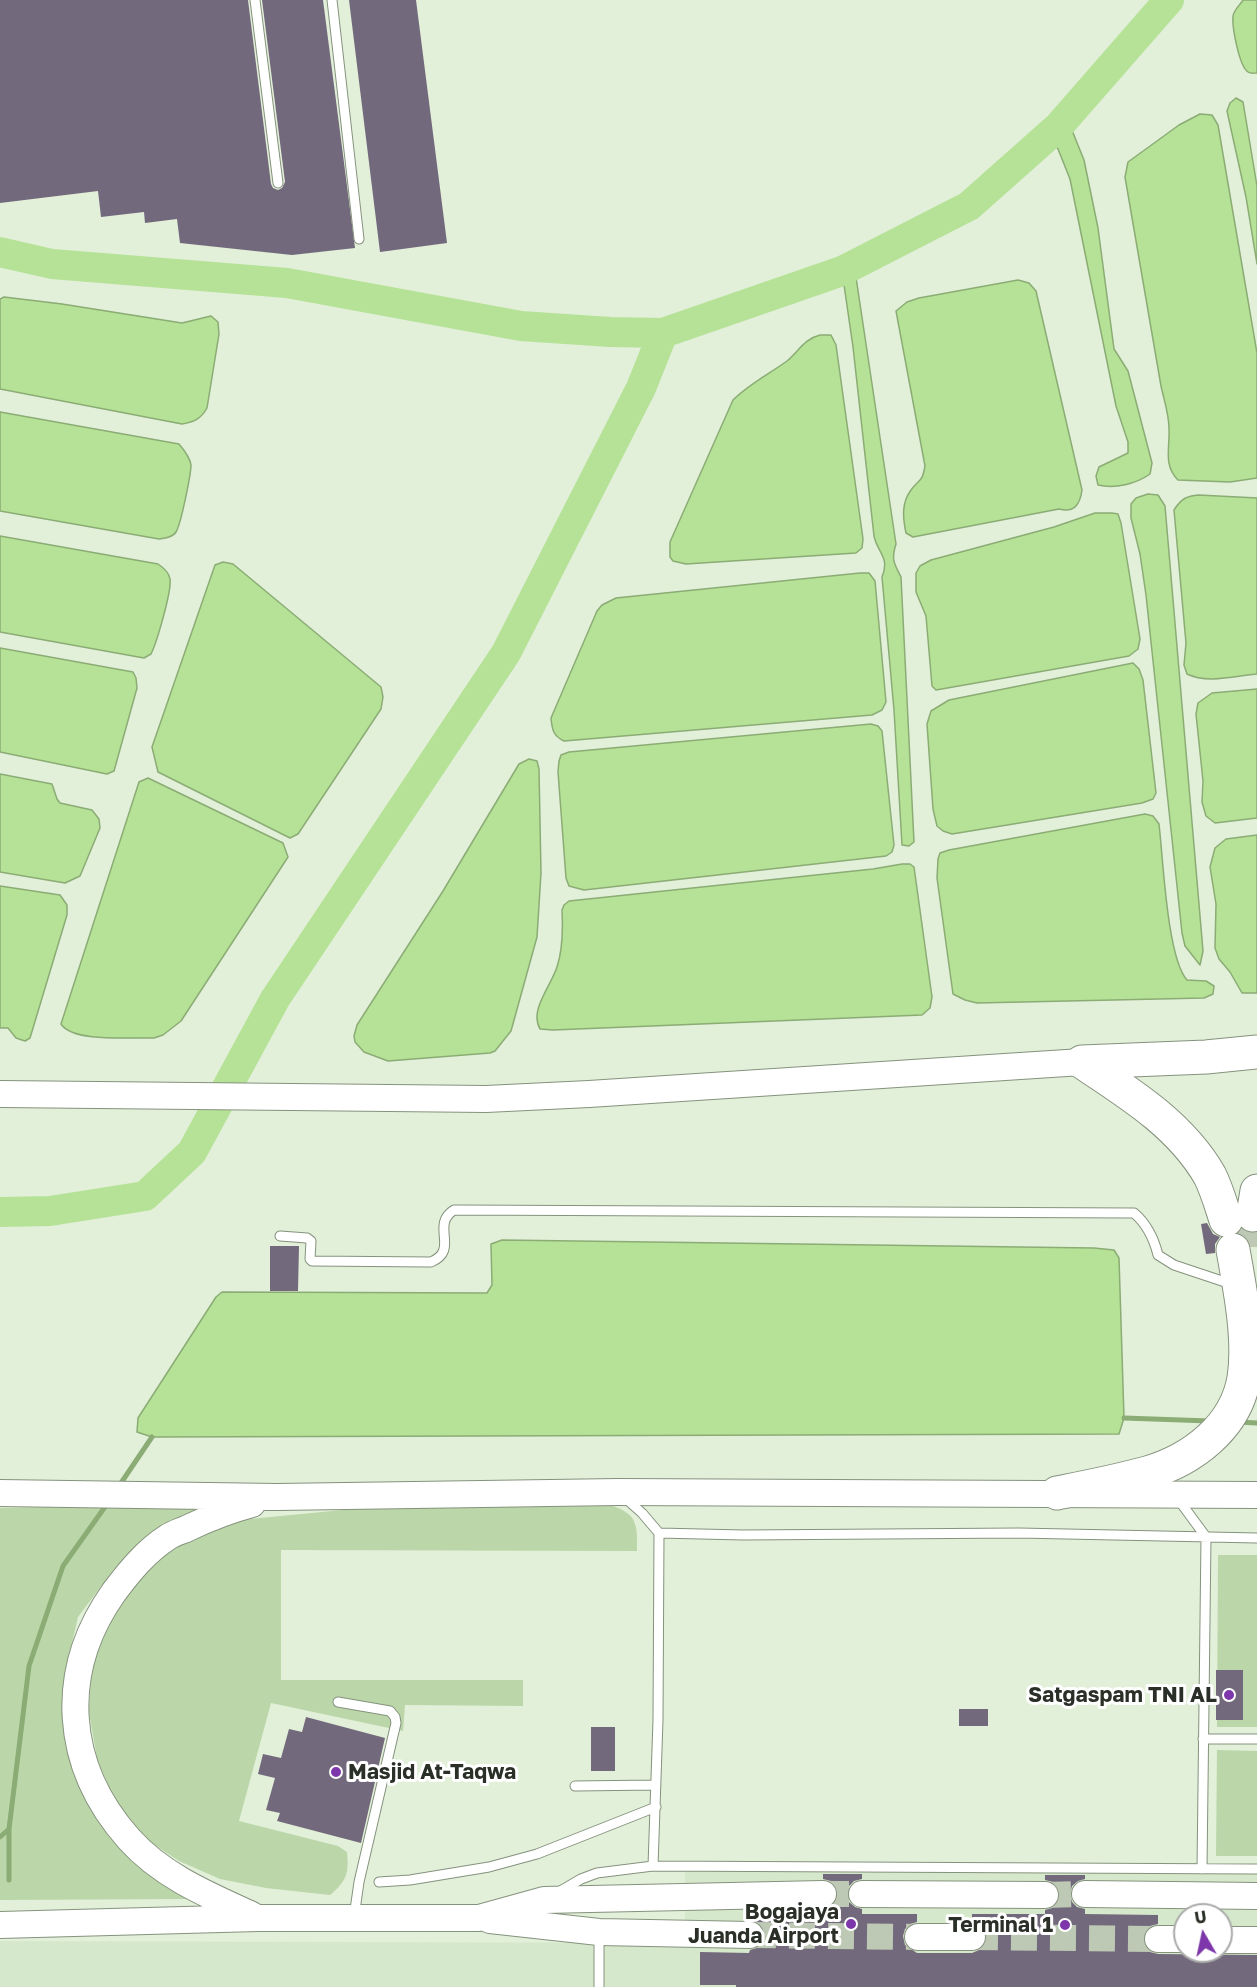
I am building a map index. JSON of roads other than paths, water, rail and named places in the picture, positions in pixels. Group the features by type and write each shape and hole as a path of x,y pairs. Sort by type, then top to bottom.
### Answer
{"highway":[{"path":"1082,1062 1206,1057 1257,1052"},
{"path":"1206,1057 1257,1068"},
{"path":"1057,1493 1148,1473 1191,1453 1212,1437 1225,1422 1235,1407 1244,1379 1244,1225 1218,1195 1209,1175 1191,1151 1165,1121 1131,1094 1082,1062"},
{"path":"1244,1225 1239,1286 1244,1331"}],"street":[{"path":"0,1094 486,1099 1082,1062"},
{"path":"0,1493 278,1497 618,1492 1257,1495"},
{"path":"258,1918 198,1890 160,1868 129,1840 101,1803 86,1767 75,1725 76,1682 88,1639 104,1606 131,1568 168,1537 235,1508 278,1497"},
{"path":"479,1918 544,1900 823,1894"},
{"path":"862,1894 1045,1895"},
{"path":"1085,1894 1257,1896"},
{"path":"0,1925 258,1918 479,1918 599,1932 750,1935"},
{"path":"918,1937 972,1938"},
{"path":"1158,1939 1173,1940"},
{"path":"1233,1940 1257,1940"}],"lane":[{"path":"255,0 278,183"},
{"path":"332,0 359,239"},
{"path":"280,1236 307,1238 311,1241 310,1259 312,1262 431,1262 439,1258 445,1250 443,1223 446,1215 454,1210 1134,1213 1143,1220 1158,1255 1173,1265 1239,1286"},
{"path":"618,1492 642,1513 659,1533 656,1807 653,1866"},
{"path":"1174,1495 1206,1537 1202,1869"},
{"path":"659,1533 743,1535 1019,1533 1257,1538"},
{"path":"338,1702 390,1711 396,1723 359,1882 354,1919"},
{"path":"1203,1739 1257,1738"},
{"path":"575,1785 656,1785"},
{"path":"379,1882 410,1880 489,1867 537,1854 656,1807"},
{"path":"544,1900 581,1879 597,1873 653,1866 1257,1869"},
{"path":"599,1932 599,1987"}],"waterway":[{"path":"0,252 52,264 287,283 521,326 663,333 842,271 969,206 1058,127 1169,0"},
{"path":"0,1212 50,1211 145,1196 192,1152 275,999 506,653 641,388 663,333"},
{"path":"1124,1418 1210,1421"},
{"path":"1238,1422 1257,1423"},
{"path":"119,1486 152,1437"},
{"path":"9,1880 9,1829 29,1666 63,1566 107,1504"},
{"path":"0,1837 9,1829"}],"tunnel":[{"path":"1253,1215 1253,1247"},
{"path":"823,1894 862,1894"},
{"path":"1045,1895 1085,1894"},
{"path":"750,1935 918,1937"},
{"path":"972,1937 1158,1939"}],"place":[{"name":"Satgaspam TNI AL","path":"1229,1695"},
{"name":"Masjid At-Taqwa","path":"336,1772"},
{"name":"Bogajaya Juanda Airport","path":"851,1924"},
{"name":"Terminal 1","path":"1065,1925"}]}
